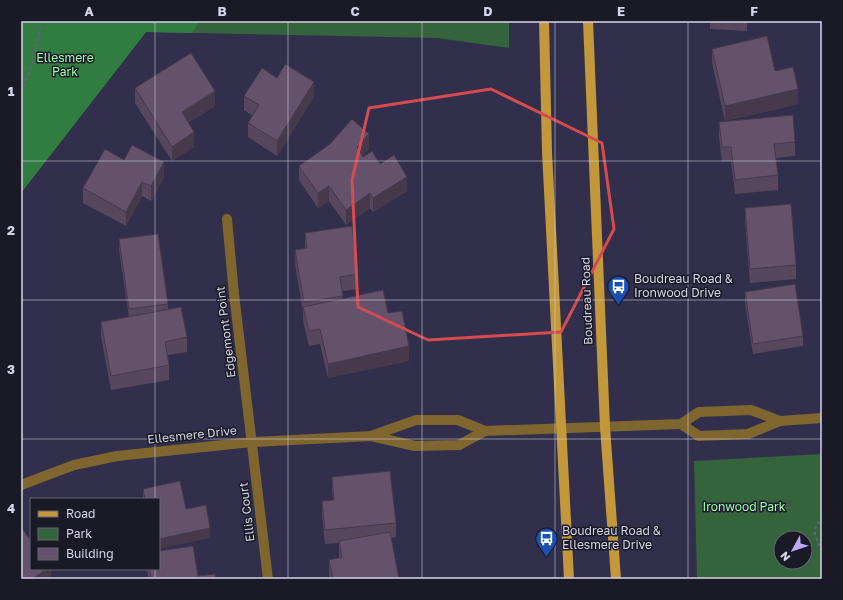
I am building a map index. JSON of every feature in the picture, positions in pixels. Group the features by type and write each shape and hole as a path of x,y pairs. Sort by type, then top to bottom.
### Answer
{"main road":[{"path":"544,21 547,160 569,579"},
{"name":"Boudreau Road","path":"588,21 605,427 616,579"}],"street":[{"name":"Edgemont Point","path":"227,219 252,442"},
{"path":"780,421 751,410 698,412 680,424 699,436 748,434 780,421 822,418"},
{"name":"Ellesmere Drive","path":"371,436 416,420 458,420 485,431 680,424"},
{"name":"Ellesmere Drive","path":"21,485 52,472 97,460 252,442 371,436 415,446 459,445 485,431"},
{"name":"Ellis Court","path":"252,442 268,579"}],"path":[{"path":"21,92 32,65 42,21"},
{"path":"822,516 814,531 822,553"}],"highlighted area":[{"path":"491,89 602,143 614,229 561,332 428,340 358,307 352,180 369,108"}],"green space":[{"name":"Ellesmere Park","path":"21,21 509,21 509,48 437,38 146,32 21,193"},
{"name":"Ellesmere Park","path":"21,21 200,21 192,33 146,32 21,193"},
{"name":"Ironwood Park","path":"822,454 822,579 697,579 694,461"}],"building":[{"path":"767,36 775,71 793,67 798,89 725,106 712,49"},
{"path":"191,53 215,91 182,112 194,132 172,147 135,88"},
{"path":"285,64 314,82 277,141 248,123 259,105 244,96 262,68 277,78"},
{"path":"793,115 795,142 774,144 778,175 735,180 731,147 722,147 719,122"},
{"path":"352,119 369,134 357,147 363,157 372,151 380,164 394,155 407,177 373,198 370,193 346,210 329,186 318,193 299,166 330,144"},
{"path":"132,145 164,162 151,186 142,182 126,212 83,188 105,149 124,160"},
{"path":"791,204 796,265 750,269 745,208"},
{"path":"352,226 358,274 340,277 343,296 304,302 295,250 307,248 305,233"},
{"path":"158,234 168,304 129,309 119,239"},
{"path":"795,284 803,336 753,344 745,292"},
{"path":"383,290 388,313 402,311 409,346 328,364 320,329 309,331 303,307"},
{"path":"181,307 187,337 165,342 169,365 111,376 101,322"},
{"path":"390,471 396,523 325,530 322,501 334,500 332,477"},
{"path":"180,481 186,509 206,505 210,528 160,539 160,498 145,498 143,489"},
{"path":"23,530 30,540 30,570 45,570 33,579 21,579 21,532"},
{"path":"390,532 399,579 333,579 329,560 342,557 339,541"},
{"path":"193,546 198,576 215,574 216,579 145,579 151,577 149,570 160,570 160,551"}],"place":[{"name":"Boudreau Road & Ironwood Drive","path":"618,306"},
{"name":"Boudreau Road & Ellesmere Drive","path":"547,558"}]}
